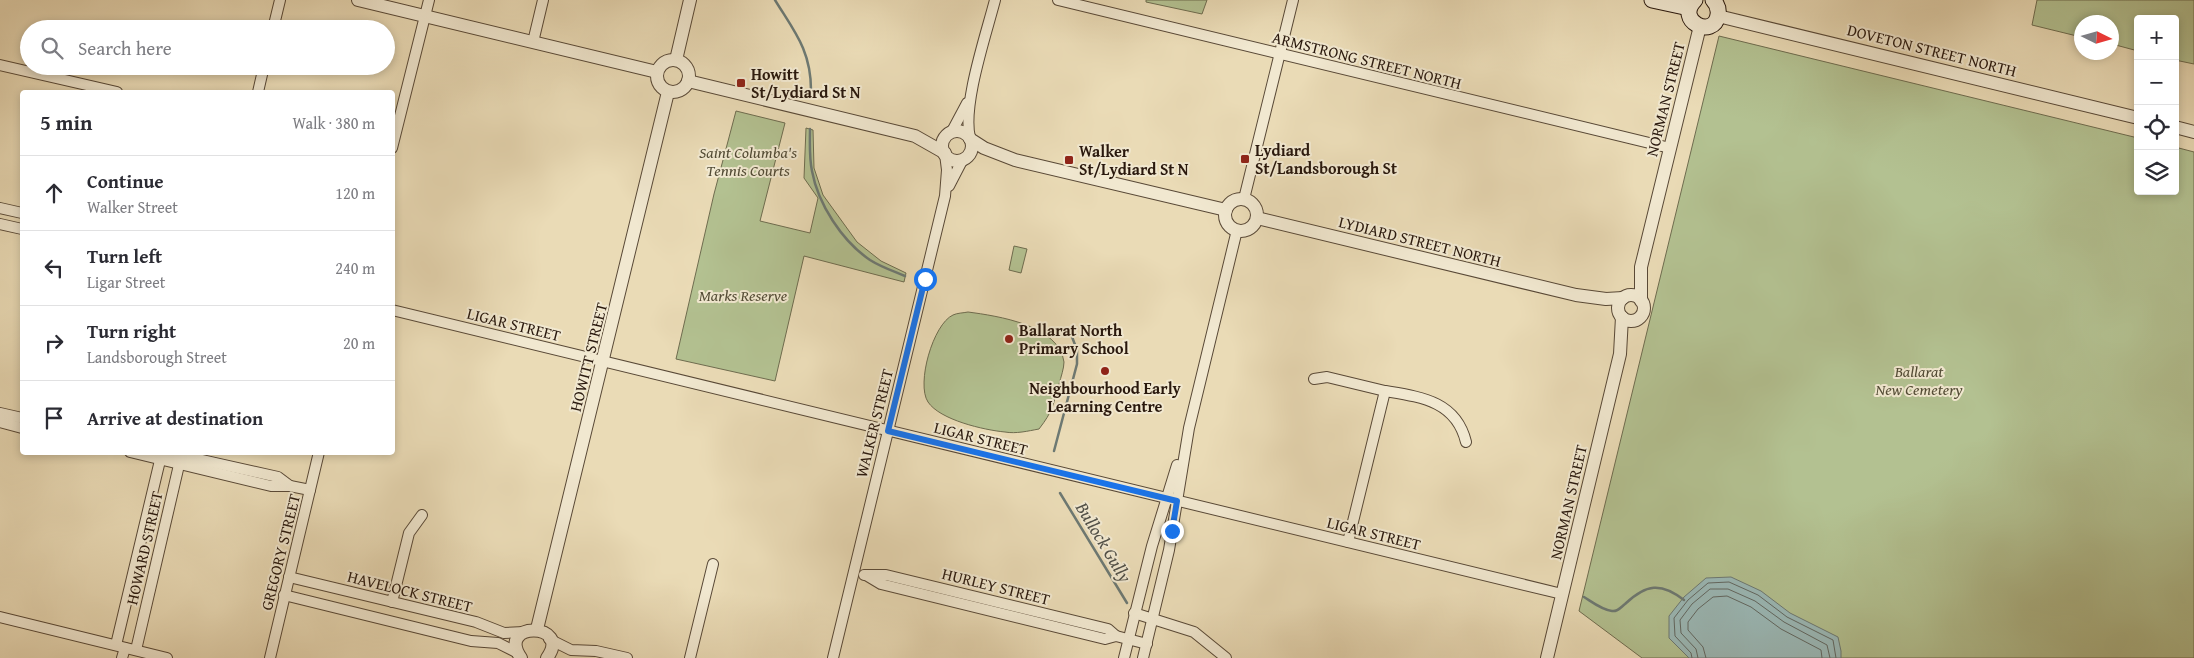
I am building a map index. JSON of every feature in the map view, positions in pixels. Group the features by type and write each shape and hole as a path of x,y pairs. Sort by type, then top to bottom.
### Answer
{"main road":[{"path":"1652,0 1692,4 1690,17 1700,26 1713,24 1718,16 1718,7 1712,0"}],"street":[{"path":"275,20 280,0"},
{"path":"358,0 657,72"},
{"path":"395,136 429,0"},
{"path":"533,42 543,0"},
{"path":"676,60 690,0"},
{"path":"964,159 972,150 968,119 971,92 995,0"},
{"name":"ARMSTRONG STREET NORTH","path":"1058,0 1670,148"},
{"path":"1244,199 1293,0"},
{"name":"DOVETON STREET NORTH","path":"1718,16 2134,117"},
{"name":"NORMAN STREET","path":"1625,297 1641,266 1700,26"},
{"path":"676,60 686,66 688,80 682,90 668,92 658,82 657,72 664,62 676,60"},
{"path":"0,65 20,70"},
{"path":"43,75 108,90"},
{"path":"258,90 262,75"},
{"path":"688,80 915,136 945,153 953,160 976,157 1015,160"},
{"name":"HOWITT STREET","path":"537,629 604,361 668,92"},
{"path":"945,153 943,142 950,133 971,92"},
{"path":"2179,128 2194,132"},
{"path":"915,136 962,132 984,148 1015,160 1226,210"},
{"name":"WALKER STREET","path":"833,658 945,196 947,170 945,153"},
{"name":"WALKER STREET","path":"945,196 956,171 964,159"},
{"path":"1244,199 1250,201 1255,207 1256,218 1249,228 1237,230 1228,223 1226,210 1233,201 1244,199"},
{"path":"0,208 20,213"},
{"name":"LYDIARD STREET NORTH","path":"1256,218 1576,295 1606,299 1625,297"},
{"path":"0,224 20,229"},
{"path":"1124,658 1134,613 1172,500 1237,230"},
{"name":"NORMAN STREET","path":"1641,266 1641,301"},
{"name":"LYDIARD STREET NORTH","path":"1576,295 1620,316"},
{"path":"1635,296 1641,301 1643,311 1640,317 1635,320 1628,321 1620,316 1618,305 1625,297 1635,296"},
{"name":"LIGAR STREET","path":"395,311 1562,594"},
{"name":"NORMAN STREET","path":"1620,316 1620,354"},
{"name":"NORMAN STREET","path":"1546,658 1620,354 1635,320"},
{"path":"1314,379 1327,377 1431,401 1445,408 1457,419 1466,442"},
{"path":"1348,542 1385,391"},
{"path":"0,413 20,418"},
{"path":"0,422 20,427"},
{"path":"163,455 278,478 290,486 310,490"},
{"name":"HOWARD STREET","path":"121,650 163,455"},
{"name":"GREGORY STREET","path":"270,658 318,455"},
{"name":"HOWARD STREET","path":"136,650 180,457"},
{"path":"1143,658 1169,550 1172,500"},
{"path":"392,602 409,534 422,515"},
{"path":"690,658 713,564"},
{"name":"HURLEY STREET","path":"854,572 866,575 882,584 1105,639 1116,636 1147,644"},
{"name":"HAVELOCK STREET","path":"289,577 476,622 501,632 524,632"},
{"name":"HAVELOCK STREET","path":"284,595 474,642 498,643 519,656"},
{"path":"1134,613 1194,632 1226,658"},
{"path":"0,617 121,650 136,650 167,658"},
{"path":"519,656 517,643 524,632 537,629 545,633 549,639 551,650 547,658"},
{"path":"549,639 571,650 596,651 627,658"}],"green space":[{"path":"1146,0 1207,0 1202,14 1146,2"},
{"path":"2037,0 2194,0 2194,64 2179,61 2179,15 2134,15 2134,50 2119,46 2119,15 2074,15 2074,35 2032,25"},
{"name":"Ballarat New Cemetery","path":"1719,36 2134,137 2134,195 2179,195 2179,148 2194,152 2194,658 1642,658 1579,611"},
{"name":"Marks Reserve","path":"736,111 785,123 760,221 810,233 818,198 804,178 806,128 813,130 814,168 823,195 857,242 881,261 906,273 904,282 804,256 775,381 676,359 714,194"},
{"path":"1014,246 1027,249 1021,273 1009,270"},
{"path":"968,312 995,316 1025,325 1051,339 1060,349 1064,362 1062,373 1052,408 1039,429 1009,433 975,426 942,414 928,402 924,382 925,369 933,342 946,321 955,314"}],"water":[{"path":"1731,577 1761,591 1790,613 1838,637 1841,658 1689,658 1669,638 1669,616 1684,597 1706,578"}],"waterway":[{"path":"775,0 805,52 811,90"},
{"path":"810,129 810,160 815,184 833,221 850,243 870,260 905,276"},
{"name":"Bullock Gully","path":"1054,451 1077,364 1077,350 1069,329"},
{"name":"Bullock Gully","path":"1060,493 1127,603"},
{"path":"1584,597 1601,607 1614,611 1647,589 1661,588 1668,590 1684,600"}],"place":[{"name":"Howitt St/Lydiard St N","path":"741,83"},
{"name":"Lydiard St/Landsborough St","path":"1245,159"},
{"name":"Walker St/Lydiard St N","path":"1069,160"},
{"name":"Ballarat North Primary School","path":"1009,339"},
{"name":"Neighbourhood Early Learning Centre","path":"1105,371"}],"route":[{"path":"925,279 888,431 1177,501 1172,531"}],"park label":[{"name":"Saint Columba's Tennis Courts","path":"748,161"}]}
